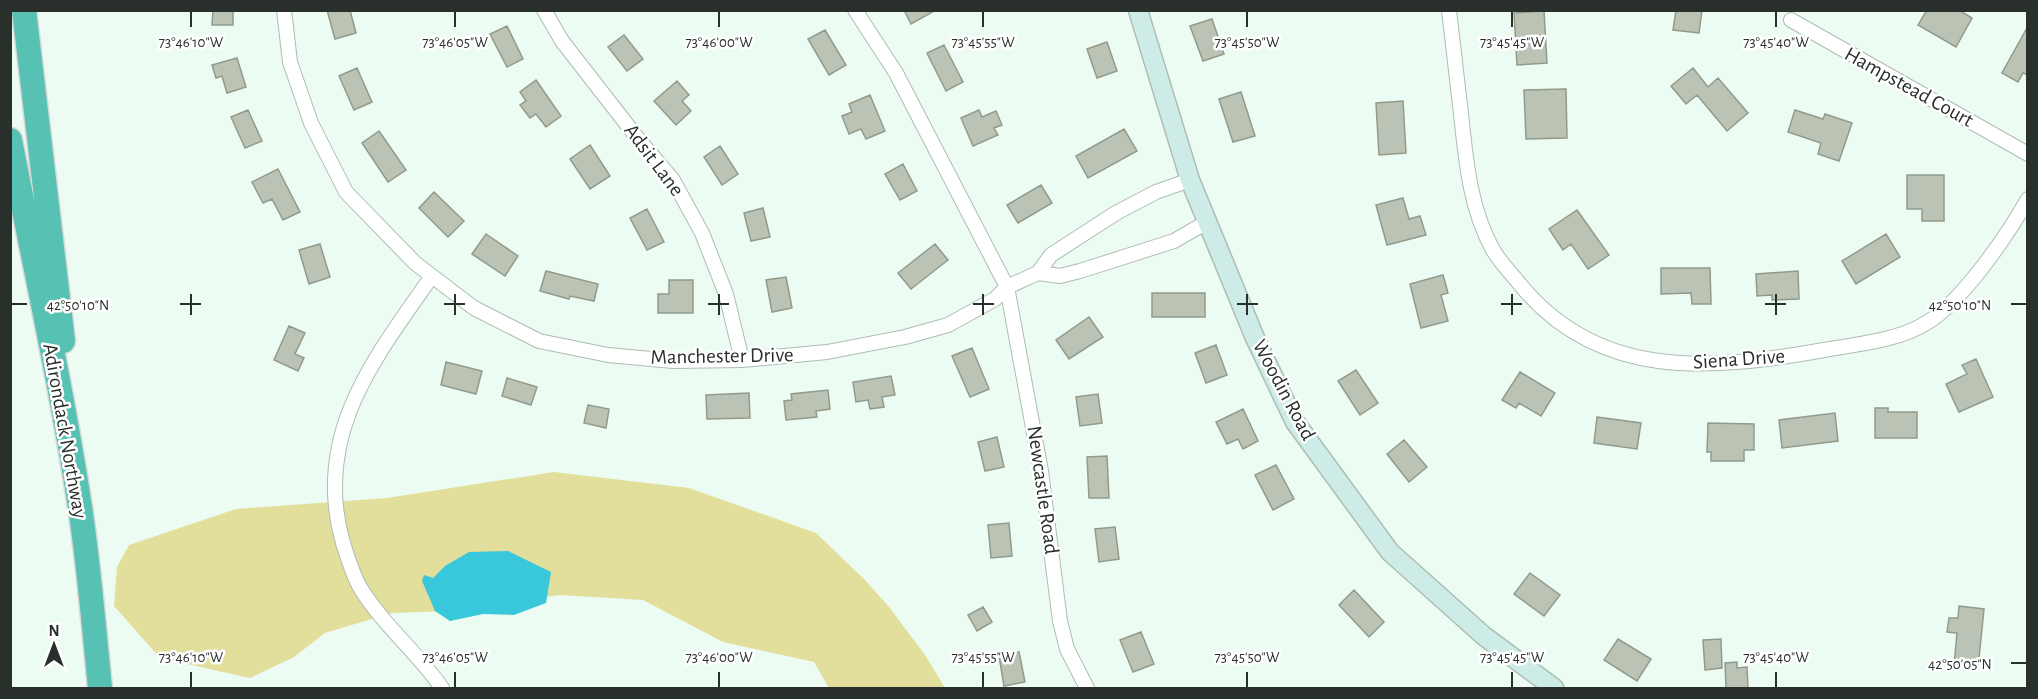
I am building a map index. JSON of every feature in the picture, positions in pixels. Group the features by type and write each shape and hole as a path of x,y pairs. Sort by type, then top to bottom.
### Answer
{"highway":[{"path":"24,10 70,402 71,451"},
{"name":"Adirondack Northway","path":"10,140 45,324 59,379 81,511 100,688"}],"street":[{"name":"Manchester Drive","path":"284,10 290,62 311,123 346,192 415,264 474,308 540,341 608,355 673,361 742,360 827,352 905,337 948,325 995,299 1007,287 1038,273 1051,255 1107,218 1156,192 1190,180"},
{"name":"Adsit Lane","path":"544,10 562,41 673,180 702,233 726,294 742,360"},
{"path":"855,10 896,73 1007,287"},
{"name":"Woodin Road","path":"1138,10 1190,180 1255,338 1295,422 1390,552 1484,636 1554,688"},
{"name":"Siena Drive","path":"1449,10 1468,176 1481,225 1494,252 1535,303 1566,327 1613,351 1646,359 1718,365 1778,358 1876,341 1906,333 1927,323 1945,309 1965,288 2015,222 2028,200"},
{"name":"Hampstead Court","path":"1791,20 2028,154"},
{"name":"Manchester Drive","path":"1038,273 1060,276 1080,272 1174,241 1207,222"},
{"path":"432,276 372,364 356,392 341,439 334,472 339,529 347,557 360,588 442,688"},
{"name":"Newcastle Road","path":"1007,287 1041,471 1060,621 1067,649 1087,688"}],"shaded area":[{"path":"554,472 689,488 816,533 865,580 889,607 925,655 945,688 829,688 814,662 723,642 643,600 560,595 450,611 392,613 325,633 294,657 250,678 160,658 114,606 117,567 129,545 236,509 387,498"}],"water":[{"path":"508,551 551,572 546,603 514,615 483,614 450,621 435,611 422,581 424,575 433,578 445,566 469,552"}],"building":[{"path":"213,10 233,10 233,25 212,25"},
{"path":"327,10 350,10 356,33 335,39"},
{"path":"904,10 936,10 911,24"},
{"path":"1676,10 1702,10 1699,33 1673,30"},
{"path":"1927,10 1959,10 1972,18 1956,47 1918,25"},
{"path":"1544,11 1547,63 1517,65 1514,13"},
{"path":"1212,19 1224,54 1203,61 1190,26"},
{"path":"507,26 523,59 507,67 490,34"},
{"path":"2028,26 2028,75 2023,73 2018,82 2002,73"},
{"path":"825,30 846,65 829,75 808,39"},
{"path":"624,35 643,59 627,71 608,47"},
{"path":"1107,42 1117,71 1097,78 1087,49"},
{"path":"944,45 963,82 946,91 927,53"},
{"path":"237,58 246,87 227,93 222,76 216,78 212,65"},
{"path":"357,68 372,102 354,110 339,76"},
{"path":"1693,68 1708,87 1718,78 1748,113 1727,131 1697,95 1686,104 1671,86"},
{"path":"536,80 561,116 546,127 536,114 530,118 520,105 526,101 520,92"},
{"path":"677,81 689,95 682,101 691,111 676,125 654,101"},
{"path":"1566,89 1567,138 1526,139 1524,90"},
{"path":"1241,92 1255,136 1233,142 1219,99"},
{"path":"870,95 885,131 866,139 861,129 849,134 842,116 852,112 849,104"},
{"path":"1403,101 1406,153 1379,155 1376,103"},
{"path":"248,110 262,141 245,148 231,117"},
{"path":"979,110 982,117 996,111 1002,125 994,128 998,135 973,146 961,118"},
{"path":"1795,110 1823,119 1825,114 1852,123 1839,161 1818,154 1821,143 1788,132"},
{"path":"1124,129 1137,151 1088,178 1076,156"},
{"path":"379,131 406,170 388,182 362,143"},
{"path":"590,145 610,176 590,189 570,159"},
{"path":"720,146 738,174 722,185 704,157"},
{"path":"903,164 917,191 900,200 885,174"},
{"path":"278,169 300,212 283,220 272,199 263,203 252,182"},
{"path":"1907,175 1944,175 1944,221 1922,221 1922,209 1907,209"},
{"path":"1041,185 1052,203 1018,223 1007,205"},
{"path":"434,192 464,221 448,237 419,208"},
{"path":"1403,198 1409,219 1420,216 1426,235 1387,245 1376,205"},
{"path":"763,208 770,237 751,241 744,213"},
{"path":"647,209 664,242 647,250 630,218"},
{"path":"1577,210 1609,255 1588,269 1571,244 1563,250 1549,229"},
{"path":"486,234 518,256 505,276 472,254"},
{"path":"1886,234 1900,257 1856,284 1842,261"},
{"path":"320,244 330,277 309,284 299,250"},
{"path":"935,244 948,260 911,289 898,273"},
{"path":"1661,268 1710,268 1711,304 1692,304 1691,293 1661,294"},
{"path":"546,271 598,284 594,301 570,296 569,299 540,291"},
{"path":"1798,271 1799,299 1772,300 1772,295 1757,296 1756,274"},
{"path":"1443,275 1448,293 1441,295 1448,321 1421,328 1410,284"},
{"path":"786,277 792,308 772,312 766,280"},
{"path":"669,280 693,280 693,313 658,313 658,294 669,294"},
{"path":"1152,293 1205,293 1205,317 1152,317"},
{"path":"1089,317 1103,337 1069,359 1056,340"},
{"path":"289,326 305,333 295,354 304,358 298,371 274,360"},
{"path":"1216,345 1227,375 1206,383 1195,353"},
{"path":"972,348 989,389 970,397 952,356"},
{"path":"1976,359 1993,397 1959,412 1946,384 1967,374 1962,365"},
{"path":"446,362 482,371 476,394 441,385"},
{"path":"1356,370 1378,403 1360,415 1338,381"},
{"path":"1520,372 1555,393 1541,416 1519,403 1516,408 1502,400"},
{"path":"891,376 895,395 882,397 884,407 870,409 868,400 856,402 853,382"},
{"path":"507,378 537,387 531,405 502,396"},
{"path":"828,390 830,409 816,411 817,417 786,420 784,401 792,400 791,394"},
{"path":"749,393 750,418 707,419 706,395"},
{"path":"1098,394 1102,423 1080,426 1076,397"},
{"path":"588,405 609,409 606,428 584,423"},
{"path":"1875,408 1888,408 1888,412 1917,412 1917,438 1875,438"},
{"path":"1243,409 1258,441 1243,449 1238,439 1227,444 1216,422"},
{"path":"1835,413 1838,441 1782,448 1779,420"},
{"path":"1597,417 1641,423 1637,449 1594,443"},
{"path":"1708,423 1754,424 1754,450 1744,450 1744,461 1711,461 1711,452 1707,452"},
{"path":"997,437 1004,467 985,471 978,442"},
{"path":"1404,440 1427,467 1409,482 1387,454"},
{"path":"1107,456 1109,498 1089,498 1087,457"},
{"path":"1276,465 1294,499 1273,510 1255,475"},
{"path":"1009,523 1012,556 991,558 988,525"},
{"path":"1115,527 1119,559 1099,562 1095,529"},
{"path":"1530,573 1560,595 1544,616 1514,594"},
{"path":"1354,590 1384,622 1369,637 1339,605"},
{"path":"1959,606 1984,609 1978,668 1954,666 1957,633 1947,632 1949,618 1958,618"},
{"path":"983,607 992,622 977,631 968,615"},
{"path":"1141,632 1154,664 1133,672 1120,640"},
{"path":"1618,639 1651,659 1637,681 1604,660"},
{"path":"1721,639 1722,668 1705,670 1703,640"},
{"path":"1019,652 1025,682 1004,686 999,656"},
{"path":"1737,662 1737,668 1747,667 1748,688 1726,688 1725,663"}]}
